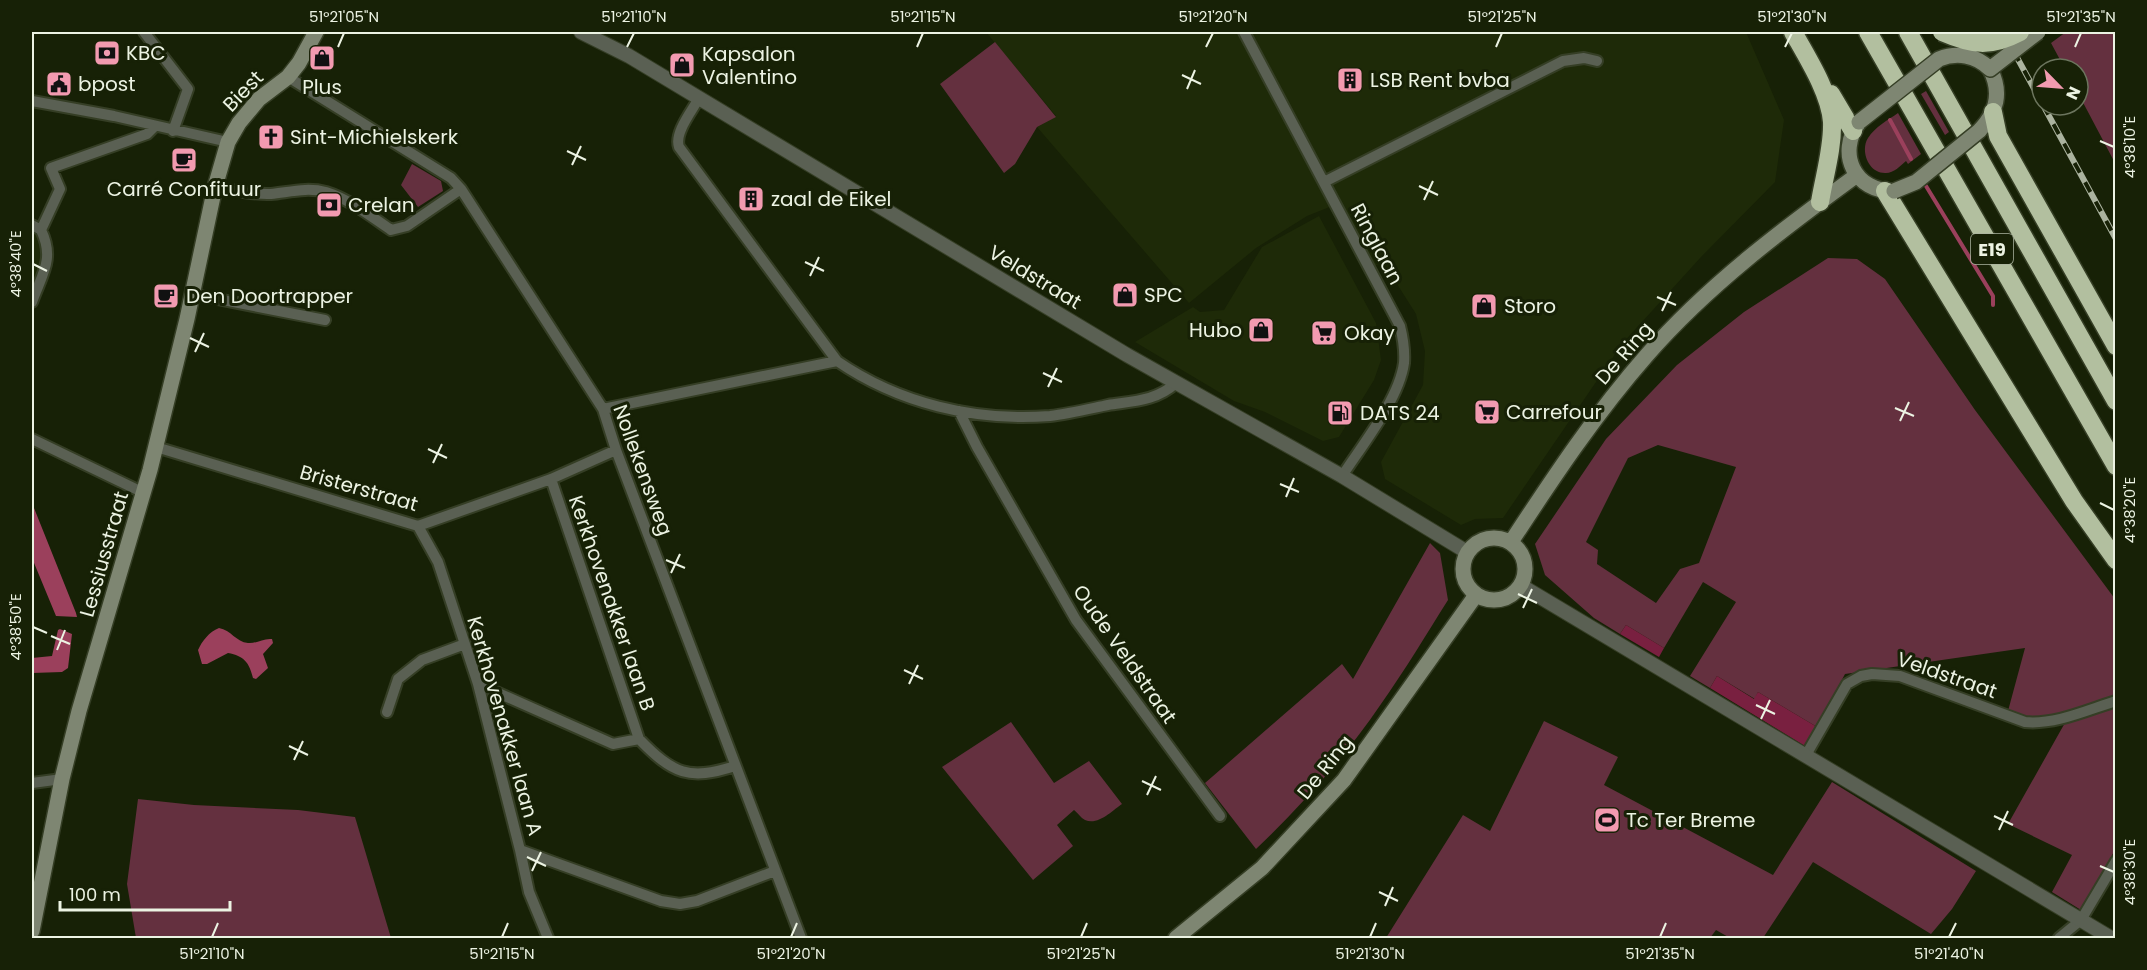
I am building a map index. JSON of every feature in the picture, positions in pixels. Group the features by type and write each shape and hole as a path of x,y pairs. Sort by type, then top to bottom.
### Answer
{"highway":[{"path":"1793,32 1815,73 1831,114 1832,123 1820,202"},
{"name":"E19","path":"1868,32 2115,466"},
{"name":"E19","path":"1908,32 2115,401"},
{"path":"1940,32 1960,40 1984,44 1997,42 2020,32"},
{"path":"1940,32 1946,42 1983,64"},
{"path":"1815,73 1856,127"},
{"path":"1993,112 1998,136 2115,346"},
{"path":"1890,191 2074,501 2115,560"}],"main road":[{"name":"Biest","path":"215,187 228,142 239,123 259,99 288,77 299,63 316,32"},
{"path":"1983,64 2038,32"},
{"path":"1954,55 1983,64 1997,92 1993,112 1978,131 1916,182 1890,191 1867,184 1857,175 1851,164 1848,150 1856,127 1939,59 1954,55"},
{"name":"De Ring","path":"1510,542 1586,434 1647,355 1727,278 1820,202 1857,175"},
{"name":"Lessiusstraat","path":"32,931 62,779 79,711 156,447 215,187"},
{"path":"1491,537 1510,542 1522,556 1525,566 1520,585 1506,597 1497,600 1476,595 1465,581 1462,572 1467,552 1481,540 1491,537"},
{"name":"De Ring","path":"1176,939 1262,868 1344,780 1476,595"}],"street":[{"path":"144,32 188,89 173,131"},
{"name":"Veldstraat","path":"584,32 699,98 1176,383 1342,476 1467,552"},
{"name":"Ringlaan","path":"1244,32 1400,326 1404,345 1404,363 1398,388 1342,476"},
{"path":"1323,182 1563,61 1584,58 1597,61"},
{"name":"Nollekensweg","path":"288,77 451,178 461,189 603,409 615,450 801,939"},
{"path":"699,98 680,133 677,142 679,147 837,361 860,377 905,397 959,411 1050,416 1160,396 1176,383"},
{"path":"32,101 114,116 228,142"},
{"path":"32,302 48,258 48,249 36,228 60,189 51,168 147,134 155,126"},
{"path":"215,187 271,194 299,189 325,192 337,196 391,230 406,226 461,189"},
{"path":"192,294 325,320"},
{"path":"603,409 837,361"},
{"name":"Oude Veldstraat","path":"959,411 977,447 1076,620 1220,816"},
{"path":"32,439 144,493"},
{"name":"Bristerstraat","path":"156,447 418,526 551,479 615,450"},
{"name":"Kerkhovenakker laan B","path":"551,479 639,740"},
{"name":"Kerkhovenakker laan A","path":"418,526 438,562 478,684 529,892 548,939"},
{"path":"1520,585 2110,939"},
{"path":"387,712 398,679 422,660 465,644"},
{"name":"Veldstraat","path":"1806,755 1847,684 1861,676 1872,674 1900,676 2025,722 2057,719 2115,701"},
{"path":"478,684 613,744 639,740 660,761 677,770 691,774 713,773 735,766"},
{"path":"32,783 62,779"},
{"path":"520,850 661,901 680,904 715,896 775,871"},
{"path":"2059,939 2081,920 2115,861"}],"shaded area":[{"path":"986,32 1746,32 1784,120 1775,182 1701,257 1622,344 1503,518 1475,519 1461,525 1385,479 1381,462 1423,385 1425,351 1416,314 1385,265 1370,265 1337,204 1307,216 1256,248 1189,303 1037,127 1056,116"},
{"path":"2066,32 2115,32 2115,163 2090,116 2090,57 2059,57 2051,43"},
{"path":"995,42 1056,117 1037,127 1015,164 1004,173 940,84"},
{"path":"1926,91 1949,132 1945,135 1921,94"},
{"path":"1898,113 1921,154 1908,164 1906,161 1892,172 1874,170 1865,155 1868,138 1874,130"},
{"path":"412,164 441,181 443,191 418,207 401,185"},
{"path":"1319,216 1376,323 1381,360 1374,380 1339,437 1323,441 1265,412 1234,401 1135,342 1193,307 1200,312 1224,310 1262,247"},
{"path":"32,231 42,243 43,257 32,286"},
{"path":"1828,258 1857,259 1885,279 1975,410 2115,599 2115,697 2044,719 2023,717 2008,711 2025,648 1845,674 1817,727 1758,692 1755,699 1717,676 1710,688 1690,676 1736,602 1703,582 1664,648 1626,625 1620,634 1594,618 1545,575 1535,544 1606,439 1677,365 1744,312","holes":["1658,445 1736,467 1699,563 1680,569 1656,603 1597,564 1598,550 1586,542 1628,458"]},
{"path":"32,503 77,617 56,616 32,558"},
{"path":"1430,543 1440,553 1448,600 1353,743 1306,798 1256,849 1205,783 1342,664 1353,679"},
{"path":"1626,625 1664,648 1659,657 1620,634"},
{"path":"219,628 244,642 272,639 273,643 263,654 268,668 256,679 253,678 245,661 228,653 207,664 202,664 198,650 206,637"},
{"path":"60,629 72,634 68,668 62,672 32,673 32,658 52,656"},
{"path":"1717,676 1754,699 1758,692 1817,727 1805,746 1710,688"},
{"path":"2115,708 2115,850 2081,910 2052,892 2072,855 2008,824 2066,721"},
{"path":"1544,721 1618,757 1604,785 1773,875 1832,782 1976,871 1952,909 1931,934 1813,862 1763,938 1730,938 1716,930 1710,938 1386,938 1463,815 1490,831"},
{"path":"1011,722 1054,783 1089,761 1122,804 1095,821 1085,820 1074,810 1057,825 1073,846 1033,880 942,767"},
{"path":"138,799 194,805 298,810 355,817 391,938 136,938 127,884"}],"waterway":[{"path":"1890,120 1911,159"},
{"path":"1926,186 1993,296 1993,305"}],"railway":[{"path":"2003,32 2030,81"},
{"path":"2050,117 2116,239"}],"place":[{"name":"KBC","path":"107,53"},
{"name":"Plus","path":"322,58"},
{"name":"Kapsalon Valentino","path":"682,65"},
{"name":"LSB Rent bvba","path":"1350,80"},
{"name":"bpost","path":"59,84"},
{"name":"Sint-Michielskerk","path":"271,137"},
{"name":"Carré Confituur","path":"184,160"},
{"name":"zaal de Eikel","path":"751,199"},
{"name":"Crelan","path":"329,205"},
{"name":"SPC","path":"1125,295"},
{"name":"Den Doortrapper","path":"166,296"},
{"name":"Storo","path":"1484,306"},
{"name":"Hubo","path":"1261,330"},
{"name":"Okay","path":"1324,333"},
{"name":"Carrefour","path":"1487,412"},
{"name":"DATS 24","path":"1340,413"},
{"name":"Tc Ter Breme","path":"1607,820"}]}
